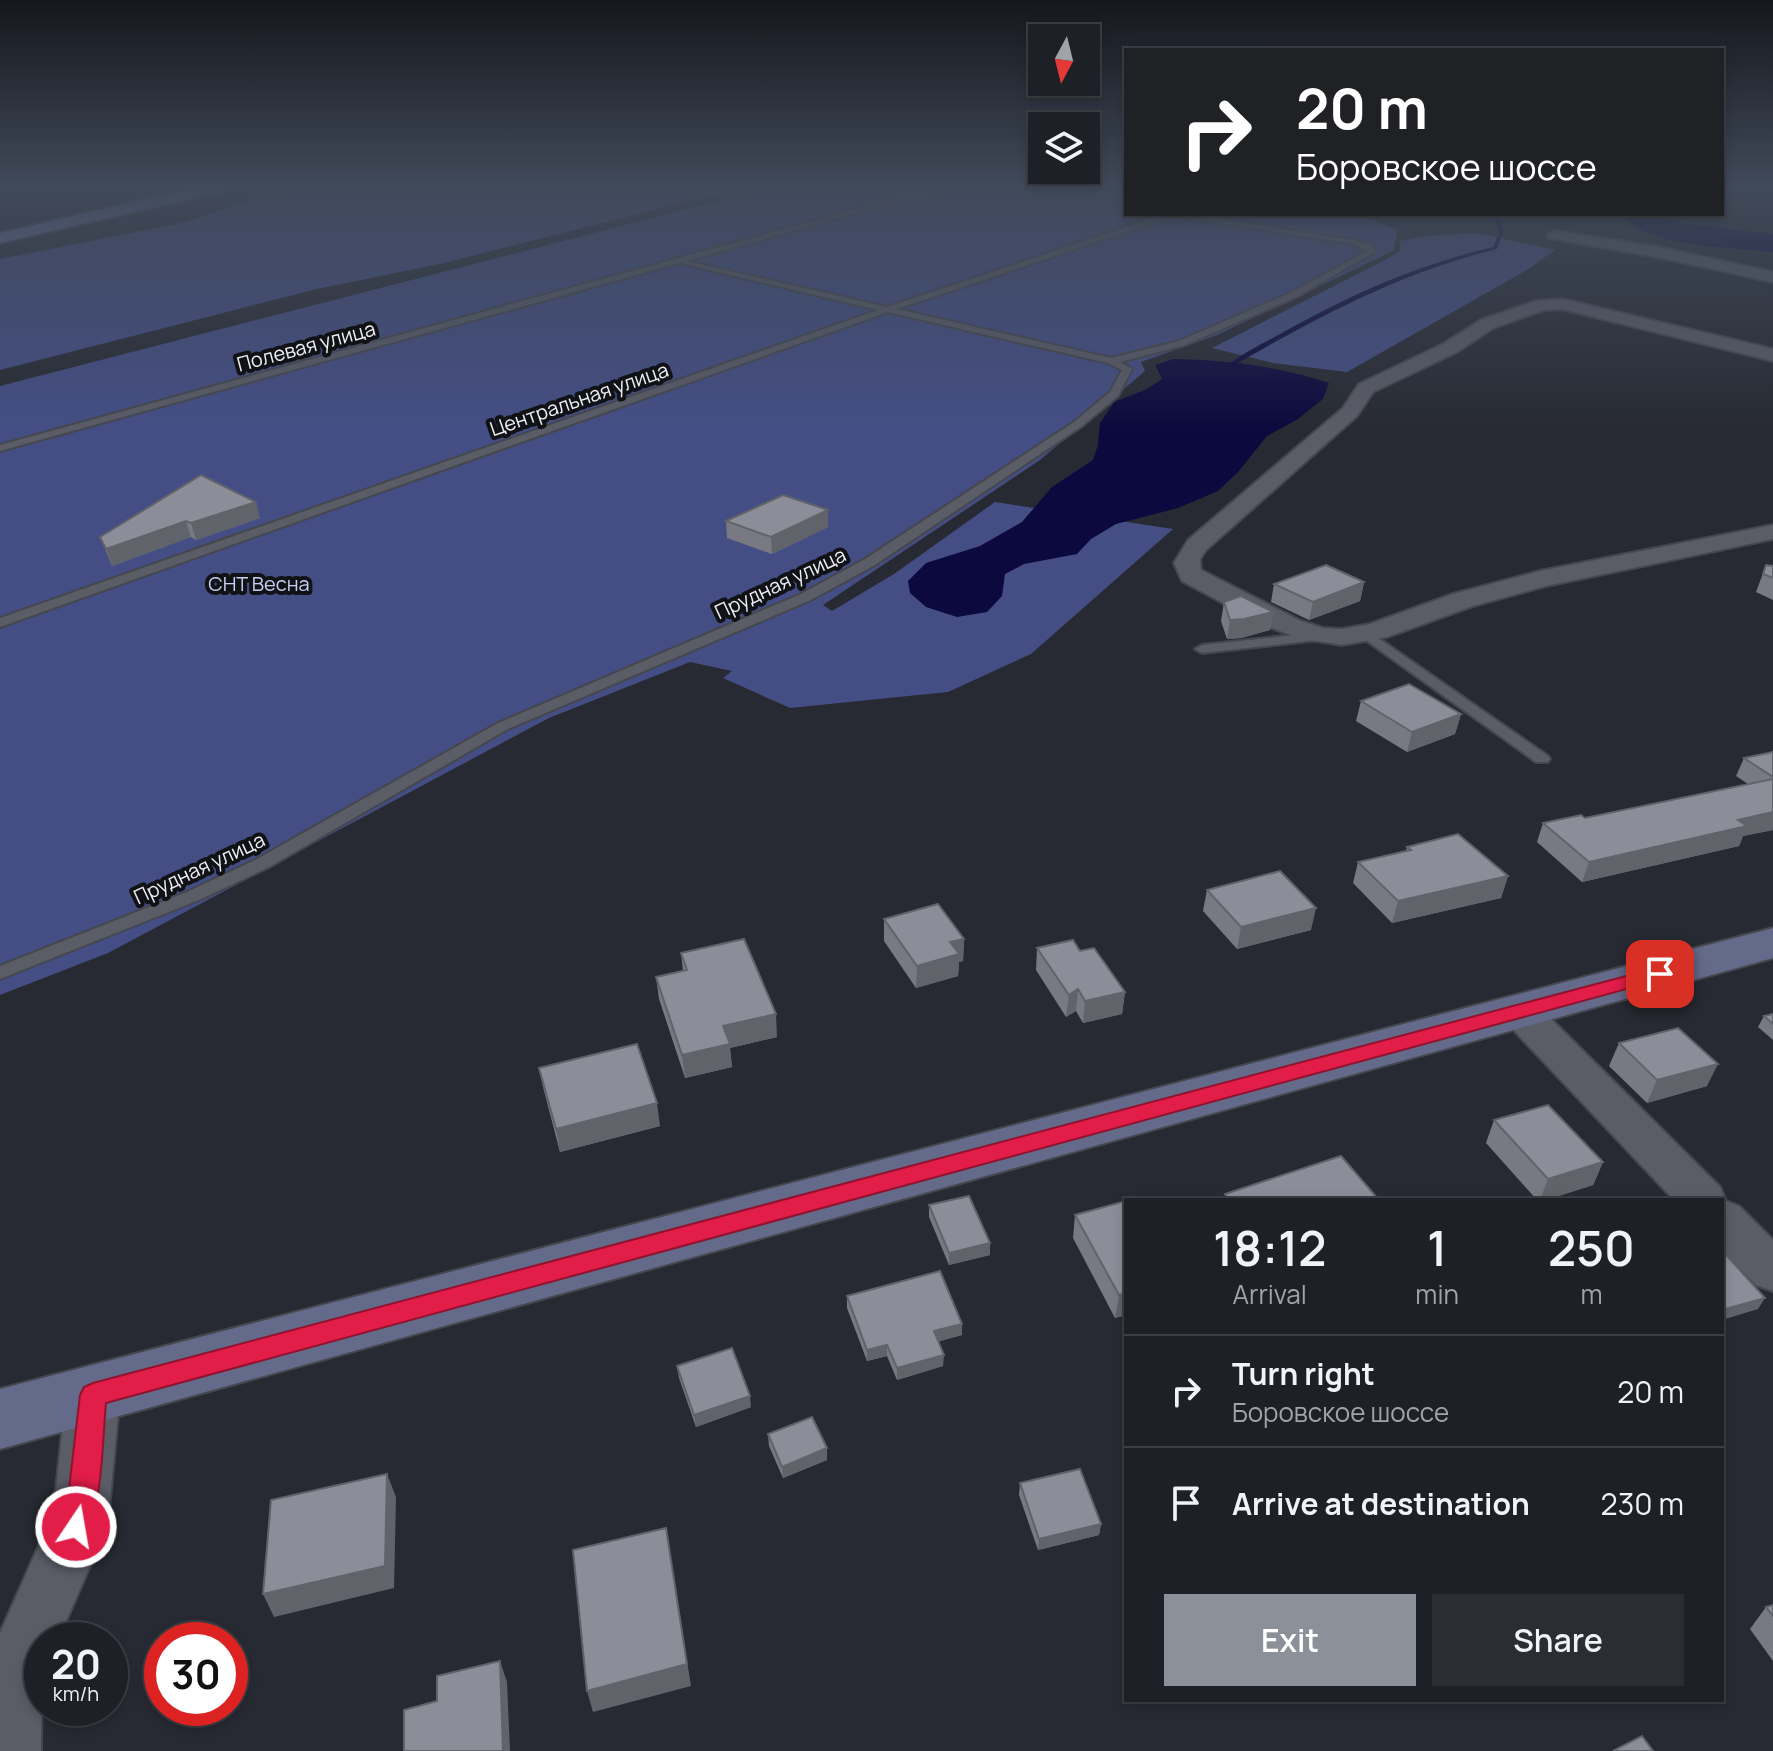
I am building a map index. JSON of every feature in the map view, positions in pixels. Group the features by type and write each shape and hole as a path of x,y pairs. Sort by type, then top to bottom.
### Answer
{"main road":[{"path":"0,1419 1773,943"}],"street":[{"path":"1735,269 1773,277"},
{"path":"1773,355 1553,303 1487,324 1450,348 1366,388 1350,412 1186,557 1191,575 1295,627 1322,636 1368,635 1462,600 1642,555 1773,532"},
{"path":"1519,1011 1701,1198"},
{"path":"1724,1221 1773,1271"},
{"path":"9,1751 4,1727 18,1649 70,1545 81,1508 93,1395"}],"lane":[{"name":"Полевая улица","path":"0,448 658,269"},
{"path":"712,269 1111,361 1182,343 1293,295 1341,269"},
{"name":"Центральная улица","path":"0,623 1009,269"},
{"name":"Прудная улица","path":"0,973 193,896 263,863 503,726 806,597 870,562 1078,424 1114,394 1127,369 1111,361"},
{"path":"1368,635 1542,759"},
{"path":"1202,649 1322,636"}],"green space":[{"path":"0,269 416,269 317,289 0,370"},
{"name":"СНТ Весна","path":"456,269 1356,269 1217,335 1141,362 1145,371 1040,460 823,605 832,611 894,574 995,502 1173,529 1031,654 948,692 790,708 723,678 732,671 690,662 549,718 108,953 0,995 0,386"},
{"path":"1368,269 1529,269 1347,372 1273,363 1212,348"}],"shaded area":[{"path":"1173,359 1252,365 1329,383 1323,399 1298,419 1267,436 1218,491 1178,508 1116,524 1091,539 1077,554 1024,564 1005,574 1002,596 987,612 957,617 926,607 910,593 908,581 926,563 980,546 1022,522 1052,487 1093,460 1100,423 1114,402 1147,389 1162,379 1155,365"}],"building":[{"path":"201,475 256,502 191,523 186,521 106,549 100,537"},
{"path":"783,495 828,510 771,537 726,521"},
{"path":"1326,565 1364,582 1313,602 1274,584"},
{"path":"1766,565 1773,566 1773,578 1763,574"},
{"path":"1241,596 1273,612 1230,620 1224,602"},
{"path":"1409,684 1461,714 1412,732 1361,701"},
{"path":"1773,752 1773,777 1744,758"},
{"path":"1773,779 1773,812 1738,820 1747,826 1589,862 1543,823 1581,815 1585,818"},
{"path":"1458,834 1508,876 1398,901 1358,862 1411,850 1407,847"},
{"path":"1280,871 1316,908 1241,927 1207,890"},
{"path":"938,904 964,939 950,942 959,954 917,966 884,919"},
{"path":"744,939 776,1014 723,1026 730,1044 682,1055 656,977 687,970 681,953"},
{"path":"1073,940 1080,951 1094,948 1125,992 1085,1001 1078,989 1069,995 1037,948"},
{"path":"1773,1014 1773,1024 1764,1016"},
{"path":"1678,1028 1718,1064 1657,1080 1619,1043"},
{"path":"637,1044 657,1103 556,1129 539,1068"},
{"path":"1548,1105 1603,1162 1548,1179 1494,1120"},
{"path":"1341,1156 1377,1198 1228,1198 1225,1194"},
{"path":"969,1196 990,1243 949,1253 929,1205"},
{"path":"1124,1202 1124,1294 1119,1295 1075,1215"},
{"path":"1727,1256 1765,1298 1724,1309 1724,1257"},
{"path":"940,1271 962,1324 934,1331 944,1355 897,1368 887,1345 867,1350 847,1296"},
{"path":"732,1348 750,1396 694,1415 677,1366"},
{"path":"812,1417 827,1448 782,1467 768,1434"},
{"path":"1080,1469 1101,1524 1039,1539 1020,1483"},
{"path":"387,1474 385,1566 263,1594 271,1500"},
{"path":"666,1528 687,1664 587,1691 573,1550"},
{"path":"500,1661 503,1751 404,1751 404,1710 437,1701 437,1676"},
{"path":"1642,1736 1653,1751 1613,1751"}],"waterway":[{"path":"1234,363 1328,311 1422,269"}],"route":[{"path":"76,1527 84,1489 93,1395 1660,974"}]}
